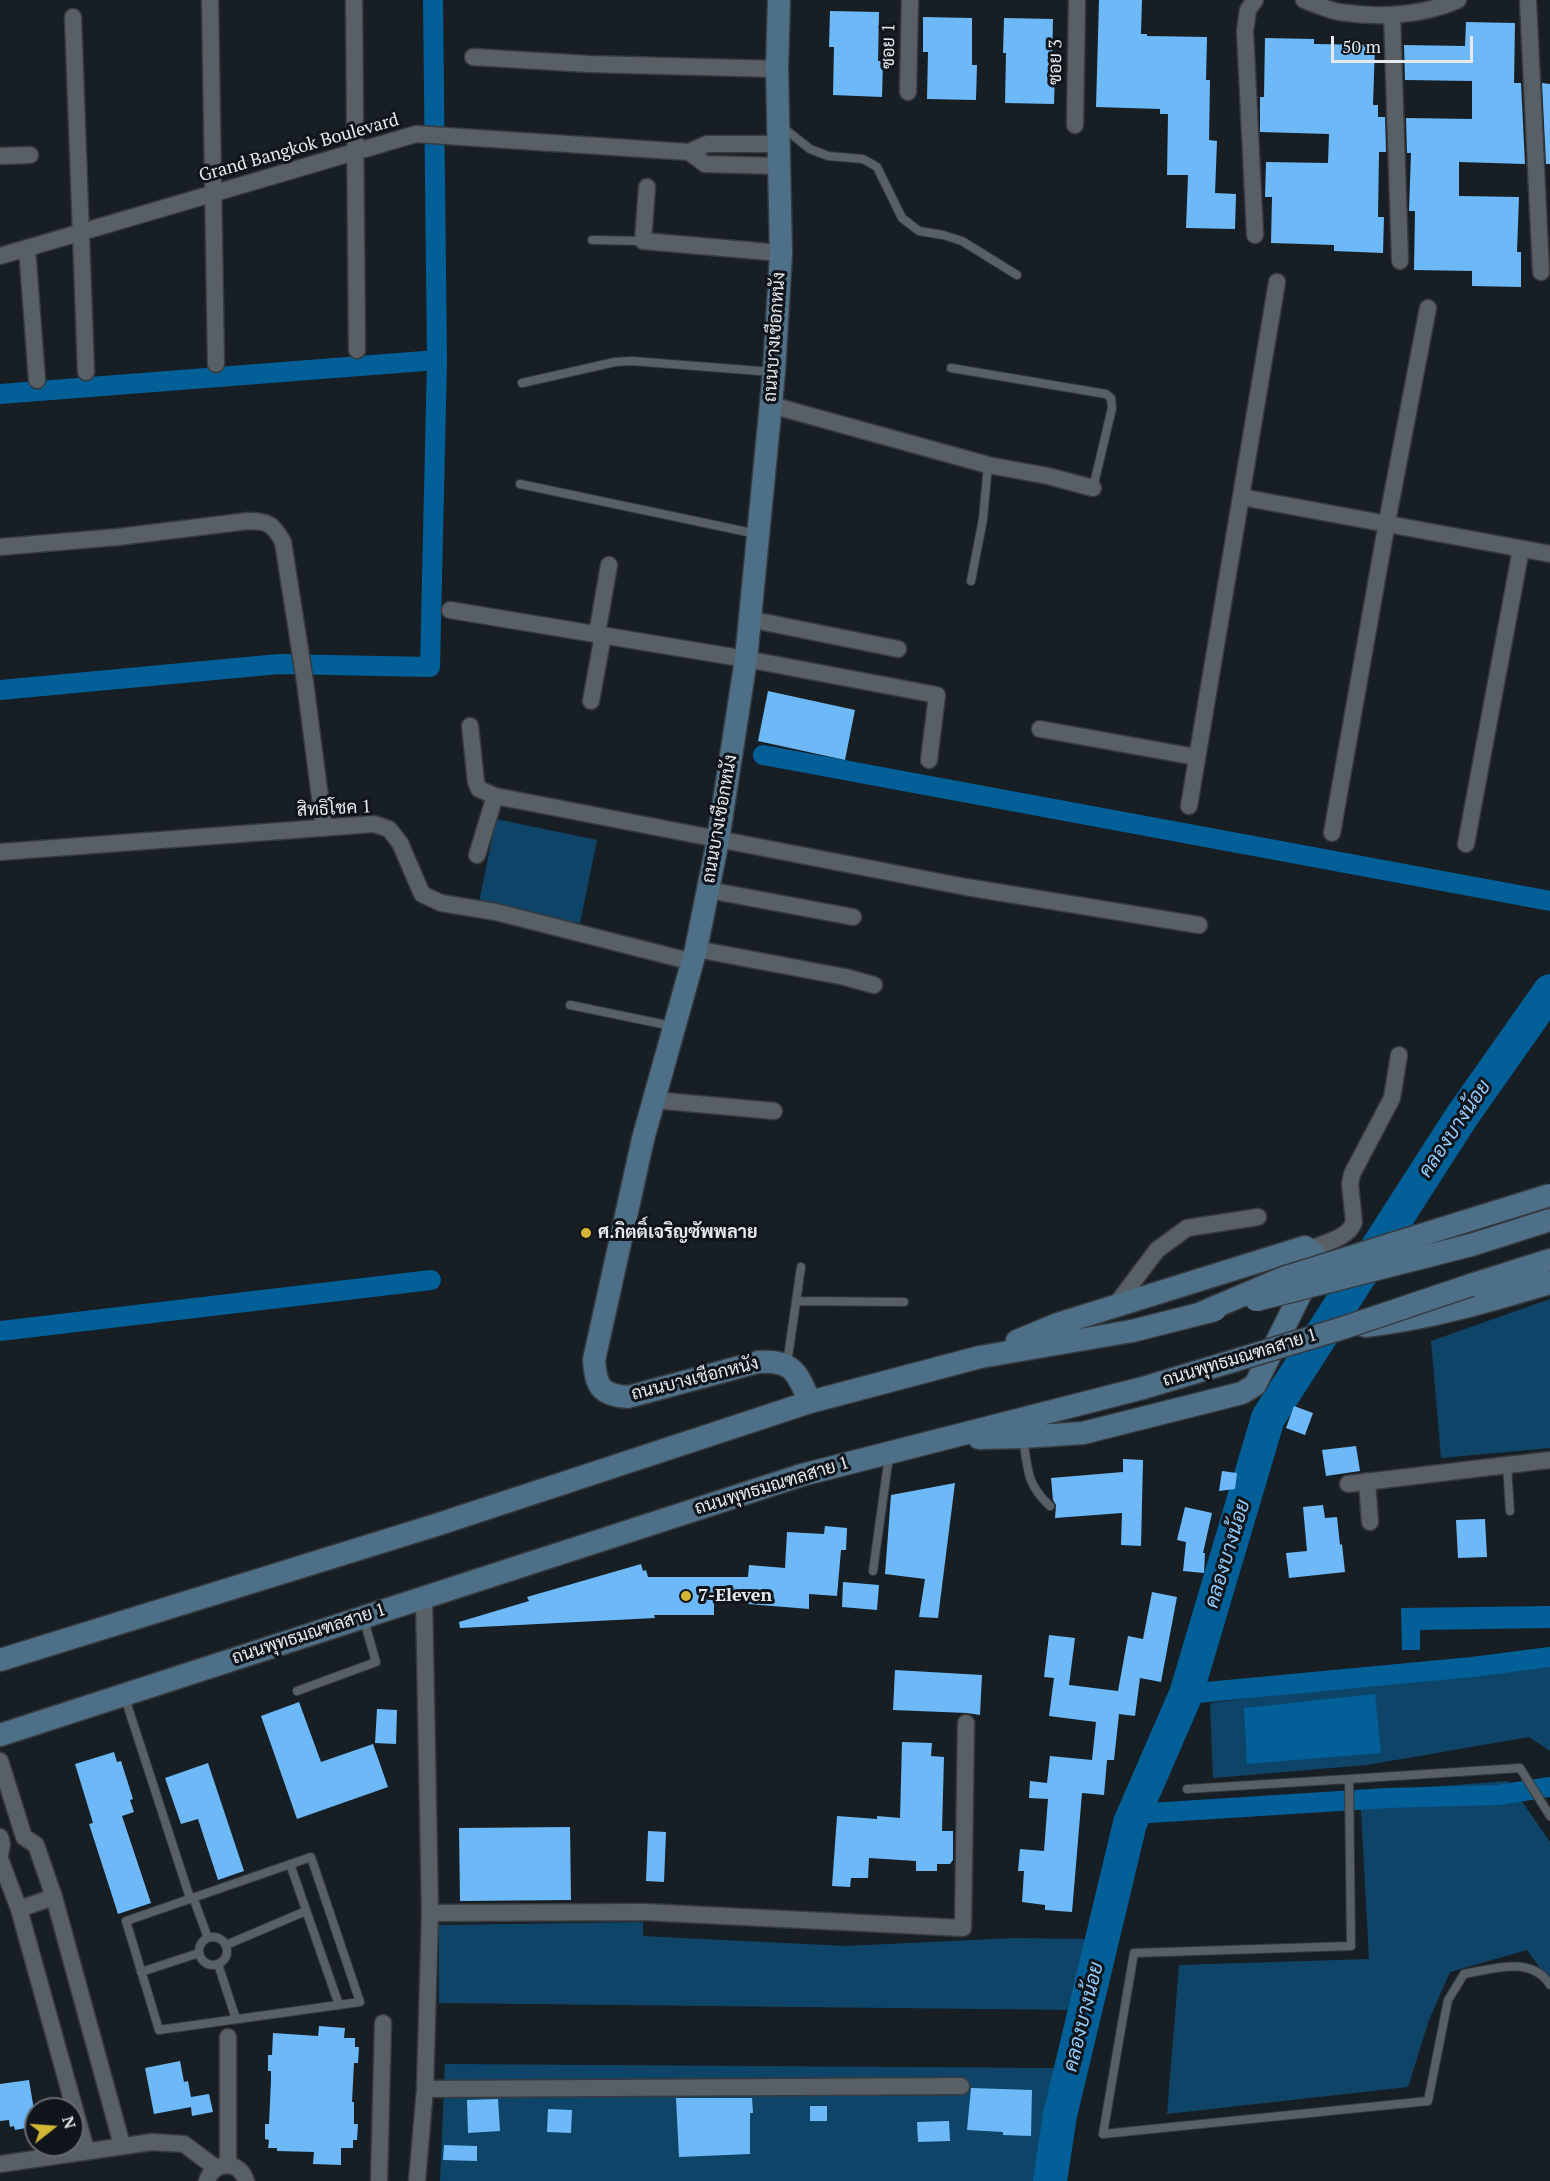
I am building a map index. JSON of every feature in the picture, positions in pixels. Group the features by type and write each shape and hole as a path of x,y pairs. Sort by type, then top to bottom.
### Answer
{"main road":[{"name":"ถนนบางเชือกหนัง","path":"779,0 777,69 781,253 774,372 746,658 718,840 694,955 644,1139 594,1360 596,1379 602,1389 613,1396 628,1397 758,1362 773,1361 787,1365"},
{"path":"1202,1313 1283,1278 1550,1195"},
{"path":"0,1660 436,1525 810,1402 980,1357 1132,1331 1288,1293 1472,1245 1550,1220"},
{"path":"943,1438 1023,1437 1083,1433 1242,1393 1256,1385 1316,1263 1314,1254 1305,1247 1058,1324 980,1357"},
{"name":"ถนนพุทธมณฑลสาย 1","path":"0,1736 424,1596 802,1475 1143,1388 1343,1328 1550,1260"},
{"path":"1343,1328 1401,1322 1452,1311 1550,1283"},
{"path":"787,1365 802,1383 810,1402"}],"street":[{"path":"210,0 216,364"},
{"path":"354,0 357,350"},
{"name":"ซอย 1","path":"908,92 910,0"},
{"name":"ซอย 3","path":"1075,125 1077,0"},
{"path":"1255,0 1248,10 1245,31 1255,235"},
{"path":"1304,0 1338,12 1392,15 1443,7 1458,0"},
{"path":"1528,0 1541,272"},
{"path":"1392,15 1400,261"},
{"path":"73,17 86,372"},
{"path":"473,57 589,64 777,69"},
{"name":"Grand Bangkok Boulevard","path":"0,256 416,134 689,152 707,144 779,145"},
{"path":"0,156 30,155"},
{"path":"647,188 643,241 781,253"},
{"path":"27,248 37,380"},
{"path":"1189,806 1278,282"},
{"path":"1332,833 1387,522 1428,308"},
{"path":"771,405 987,465 1048,476 1093,489"},
{"path":"1241,497 1387,522 1550,554"},
{"path":"0,547 118,537 248,521 265,521 276,529 284,542 324,828"},
{"path":"1466,844 1521,549"},
{"path":"591,701 609,565"},
{"path":"450,610 746,658 937,695 929,760"},
{"path":"749,619 898,649"},
{"path":"470,726 478,789 495,796 966,887 1199,925"},
{"path":"1040,729 1196,757"},
{"path":"477,855 495,796"},
{"name":"สิทธิโชค 1","path":"0,852 374,824 389,829 400,843 422,894 441,903 496,912 694,955 845,977 874,985"},
{"path":"708,890 853,917"},
{"path":"1310,1249 1342,1236 1352,1227 1354,1222 1350,1184 1352,1174 1392,1098 1399,1055"},
{"path":"654,1100 774,1111"},
{"path":"1115,1306 1157,1250 1186,1228 1258,1216"},
{"path":"1348,1484 1550,1460"},
{"path":"1367,1481 1370,1522"},
{"path":"417,2181 425,2089 430,1913 424,1596"},
{"path":"430,1913 644,1912 963,1928 966,1723"},
{"path":"0,1761 24,1837 36,1845 54,1897 122,2145"},
{"path":"0,1837 2,1844 0,1857 19,1909 86,2150"},
{"path":"19,1909 54,1897"},
{"path":"379,2181 382,2023"},
{"path":"217,2171 228,2037"},
{"path":"425,2089 961,2086"},
{"path":"0,2164 122,2145 152,2142 184,2144 217,2171 240,2170 246,2181"}],"lane":[{"path":"779,145 810,149 828,156 863,159 877,167 902,218 919,231 962,241 1017,275"},
{"path":"592,240 643,241"},
{"path":"522,383 615,362 632,361 774,372"},
{"path":"951,368 1106,394 1111,398 1112,408 1093,489"},
{"path":"970,582 983,519 987,465"},
{"path":"520,484 757,534"},
{"path":"570,1005 675,1027"},
{"path":"787,1365 801,1267"},
{"path":"796,1301 904,1302"},
{"path":"1023,1437 1032,1485 1050,1506"},
{"path":"873,1571 889,1452"},
{"path":"1507,1465 1510,1511"},
{"path":"297,1691 376,1662 363,1617"},
{"path":"123,1694 192,1898 208,1938"},
{"path":"1187,1789 1520,1768 1550,1815"},
{"path":"1349,1779 1351,1946 1134,1953 1103,2134 1428,2101 1448,2000 1464,1974 1515,1964 1545,1976 1550,1985"},
{"path":"311,1857 360,2002 159,2030 126,1921 290,1864 311,1857"},
{"path":"290,1864 339,2005"},
{"path":"226,1945 306,1911"},
{"path":"208,1938 218,1938 226,1945 226,1957 218,1964 206,1963 199,1953 201,1943 208,1938"},
{"path":"141,1972 199,1953"},
{"path":"218,1964 236,2019"}],"shaded area":[{"path":"496,819 597,840 578,933 477,912"},
{"path":"1550,1299 1550,1448 1441,1458 1431,1341"},
{"path":"1550,1606 1550,1628 1420,1630 1420,1650 1402,1650 1401,1608"},
{"path":"1550,1665 1550,1751 1529,1737 1367,1765 1213,1778 1210,1703 1449,1674"},
{"path":"1375,1694 1381,1753 1247,1764 1244,1708"},
{"path":"1508,1781 1550,1842 1550,1982 1527,1950 1450,1972 1429,2020 1408,2087 1167,2114 1179,1965 1369,1959 1360,1792"},
{"path":"643,1922 643,1936 846,1946 1014,1938 1088,1939 1073,2010 439,2003 439,1925"},
{"path":"445,2064 1055,2068 1036,2181 440,2181"}],"building":[{"path":"1099,0 1142,0 1141,34 1207,37 1206,80 1210,80 1209,140 1217,141 1215,193 1236,194 1235,229 1186,228 1188,175 1167,175 1168,114 1160,114 1160,109 1096,107"},
{"path":"830,11 879,12 878,61 883,61 882,97 833,95 834,47 829,47"},
{"path":"923,17 972,18 972,65 977,65 976,100 927,99 928,52 923,52"},
{"path":"1004,18 1053,19 1054,104 1005,103"},
{"path":"1466,22 1515,23 1514,83 1521,83 1525,164 1459,162 1459,196 1519,197 1517,252 1521,252 1521,287 1472,286 1472,271 1414,270 1415,211 1409,211 1411,153 1407,153 1406,118 1472,119 1472,81 1405,80 1404,45 1465,46"},
{"path":"1265,38 1314,39 1314,44 1375,45 1373,105 1378,105 1378,117 1385,117 1386,152 1379,152 1378,217 1384,217 1383,253 1334,251 1334,245 1271,243 1272,197 1265,197 1266,162 1328,163 1329,134 1260,132 1260,97 1264,97"},
{"path":"1542,83 1550,84 1550,164 1546,164"},
{"path":"768,691 855,710 845,760 758,741"},
{"path":"1294,1406 1313,1413 1305,1435 1286,1428"},
{"path":"1356,1446 1360,1471 1326,1476 1322,1450"},
{"path":"1123,1459 1143,1460 1141,1546 1121,1545 1122,1513 1055,1518 1056,1505 1053,1500 1051,1478 1123,1472"},
{"path":"1222,1471 1237,1473 1235,1489 1219,1491"},
{"path":"955,1483 938,1618 919,1617 925,1579 885,1574 891,1495"},
{"path":"1323,1505 1325,1518 1337,1517 1345,1572 1289,1578 1286,1553 1307,1551 1303,1507"},
{"path":"1185,1507 1212,1513 1203,1553 1205,1553 1204,1573 1183,1571 1186,1542 1177,1540"},
{"path":"1485,1519 1487,1557 1458,1558 1456,1520"},
{"path":"825,1526 847,1528 846,1550 841,1550 837,1596 809,1594 809,1609 748,1604 749,1595 714,1592 714,1615 654,1615 655,1618 460,1628 459,1622 529,1601 527,1597 641,1564 648,1577 748,1577 749,1565 785,1568 787,1532 824,1534"},
{"path":"843,1582 879,1585 877,1610 842,1607"},
{"path":"1152,1592 1177,1597 1161,1682 1140,1678 1135,1716 1119,1714 1114,1760 1107,1760 1104,1795 1082,1793 1072,1912 1045,1910 1045,1905 1022,1902 1024,1871 1018,1871 1020,1849 1044,1851 1048,1799 1029,1798 1030,1781 1047,1783 1050,1756 1092,1760 1096,1722 1049,1716 1054,1678 1044,1677 1049,1635 1075,1638 1069,1685 1118,1691 1128,1636 1143,1639"},
{"path":"895,1670 982,1675 980,1715 893,1710"},
{"path":"299,1702 321,1762 373,1744 388,1787 297,1819 261,1716"},
{"path":"377,1709 397,1710 396,1744 375,1743"},
{"path":"902,1742 932,1743 931,1756 944,1757 942,1831 953,1831 953,1860 950,1864 937,1864 937,1871 916,1871 916,1861 869,1858 868,1878 851,1878 850,1887 832,1886 837,1816 900,1818"},
{"path":"114,1752 117,1762 121,1761 133,1799 130,1800 134,1812 122,1816 151,1903 118,1914 89,1824 93,1823 75,1764"},
{"path":"208,1763 244,1871 218,1880 198,1819 181,1824 165,1778"},
{"path":"570,1827 571,1900 460,1901 459,1828"},
{"path":"648,1831 666,1832 664,1882 646,1881"},
{"path":"319,2026 345,2028 344,2038 355,2038 355,2047 359,2047 358,2063 354,2063 352,2102 354,2102 354,2124 358,2124 357,2140 353,2140 353,2148 341,2148 341,2165 313,2164 314,2152 277,2151 277,2148 268,2148 269,2140 265,2139 265,2124 269,2124 271,2080 271,2071 268,2071 268,2055 272,2055 273,2033 318,2036"},
{"path":"180,2061 184,2082 188,2081 191,2097 209,2094 213,2112 192,2116 191,2107 154,2114 145,2068"},
{"path":"29,2080 32,2097 24,2097 24,2128 15,2130 14,2126 10,2127 9,2120 0,2121 0,2084"},
{"path":"971,2088 1032,2090 1031,2136 967,2130"},
{"path":"676,2098 752,2098 750,2154 679,2157"},
{"path":"498,2099 500,2131 468,2133 467,2100"},
{"path":"810,2106 827,2106 827,2121 810,2121"},
{"path":"548,2109 572,2110 571,2133 547,2132"},
{"path":"949,2121 950,2141 918,2142 917,2122"},
{"path":"444,2145 477,2146 477,2161 443,2160"}],"waterway":[{"path":"0,690 279,664 430,667 437,360 433,0"},
{"path":"0,394 437,360"},
{"path":"763,755 1550,901"},
{"name":"คลองบางน้อย","path":"1050,2181 1060,2115 1130,1823 1186,1694 1268,1418 1462,1116 1550,991"},
{"path":"0,1331 431,1280"},
{"path":"1186,1694 1472,1667 1550,1657"},
{"path":"1134,1814 1387,1798 1498,1795 1550,1787"}],"place":[{"name":"ศ.กิตติ์เจริญซัพพลาย","path":"586,1233"},
{"name":"7-Eleven","path":"686,1596"}]}
